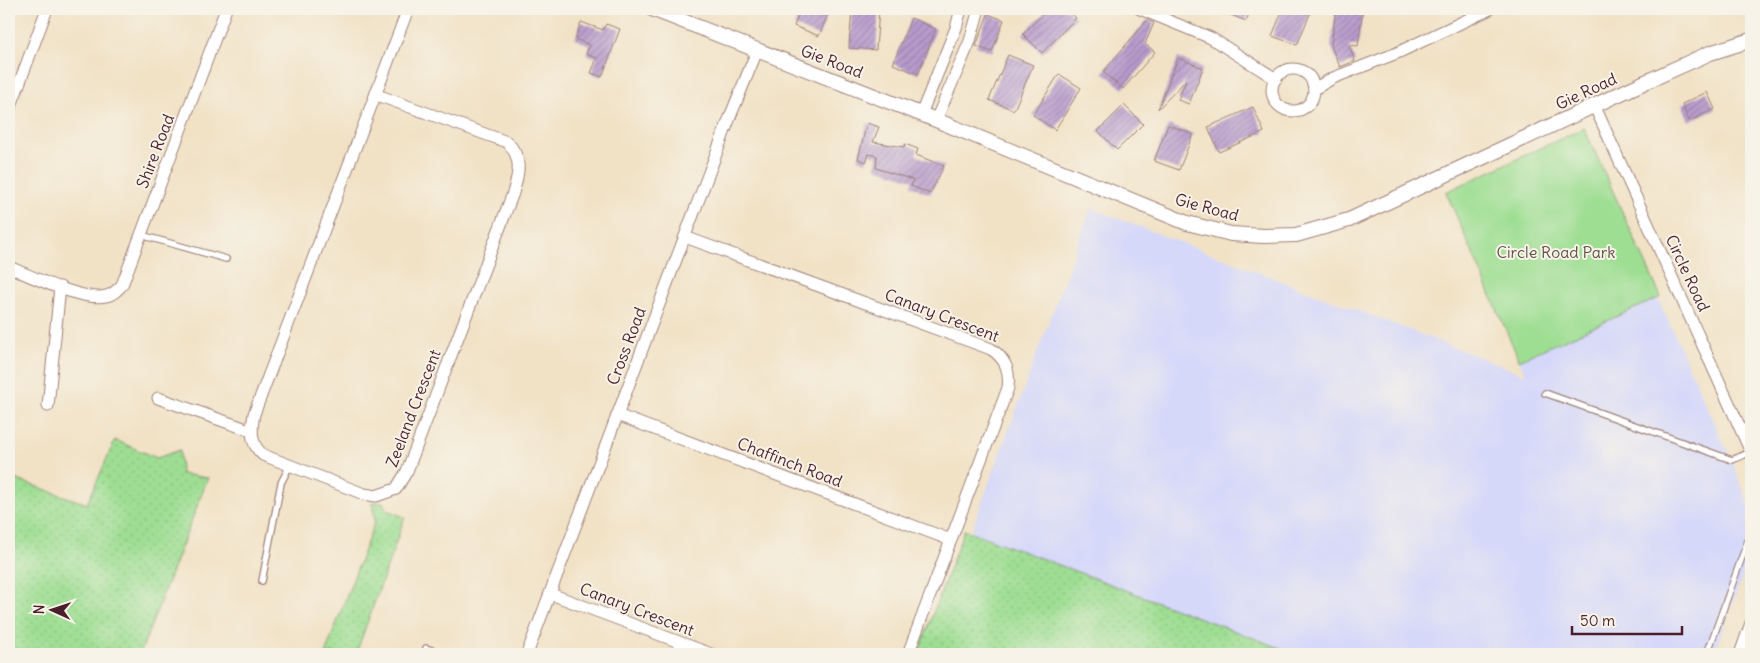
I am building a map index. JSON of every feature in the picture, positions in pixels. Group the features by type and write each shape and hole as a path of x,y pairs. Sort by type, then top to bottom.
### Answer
{"street":[{"path":"9,110 47,9"},
{"name":"Shire Road","path":"60,287 79,295 105,297 122,285 226,9"},
{"path":"158,398 252,431 254,414 377,95 408,9"},
{"name":"Gie Road","path":"652,9 921,114 1187,223 1231,234 1278,236 1318,230 1349,220 1475,160 1710,53 1751,40"},
{"path":"921,114 956,28 961,9"},
{"path":"936,120 970,40 980,9"},
{"path":"1140,9 1211,38 1276,79"},
{"path":"1314,89 1333,78 1397,53 1490,9"},
{"name":"Cross Road","path":"528,654 730,116 757,51"},
{"path":"1287,70 1302,71 1312,82 1314,89 1313,96 1305,107 1298,110 1285,109 1275,99 1273,86 1276,79 1287,70"},
{"name":"Zeeland Crescent","path":"252,431 254,445 258,451 289,467 371,496 385,494 400,485 407,471 518,176 519,158 507,142 377,95"},
{"name":"Circle Road","path":"1595,107 1751,452"},
{"name":"Canary Crescent","path":"685,237 991,349 1003,359 1009,377 1008,388 908,654"},
{"path":"9,267 60,287 48,406"},
{"name":"Chaffinch Road","path":"617,415 951,540"},
{"name":"Canary Crescent","path":"551,594 711,654"},
{"path":"1740,654 1751,623"}],"lane":[{"path":"141,235 226,259"},
{"path":"1545,392 1732,460 1751,452"},
{"path":"262,581 281,483 289,467"},
{"path":"1707,654 1751,532"},
{"path":"426,648 444,654"}],"shaded area":[{"path":"1091,208 1526,375 1519,360 1658,298 1727,448 1751,511 1751,553 1714,654 1296,654 971,532"}],"green space":[{"name":"Circle Road Park","path":"1584,128 1661,297 1519,360 1446,192"},
{"path":"115,440 157,458 180,450 181,474 208,478 140,654 9,654 9,477 87,504"},
{"path":"383,502 386,510 405,517 356,654 325,654 375,521 372,503"},
{"path":"964,530 971,532 1296,654 918,654"}],"building":[{"path":"801,9 830,9 819,36 794,26"},
{"path":"852,9 879,9 876,50 849,48"},
{"path":"1048,9 1067,9 1076,18 1042,53 1023,34"},
{"path":"1216,9 1251,9 1246,21"},
{"path":"1283,9 1312,9 1297,45 1272,36"},
{"path":"1336,9 1363,9 1358,46 1349,45 1355,61 1340,67 1331,46"},
{"path":"988,14 1004,20 992,52 976,46"},
{"path":"911,18 936,29 918,74 893,64"},
{"path":"1147,20 1154,23 1145,44 1155,52 1123,89 1103,72"},
{"path":"581,22 603,30 606,24 620,29 602,77 591,73 597,58 586,54 590,45 575,39"},
{"path":"1008,55 1033,65 1014,110 989,100"},
{"path":"1178,58 1203,68 1189,104 1178,100 1186,80 1158,109"},
{"path":"1059,74 1081,88 1055,130 1033,115"},
{"path":"1707,92 1715,109 1689,121 1682,104"},
{"path":"1124,105 1143,124 1117,150 1098,131"},
{"path":"1253,107 1264,132 1219,152 1208,127"},
{"path":"867,123 879,127 873,142 904,147 905,144 918,149 916,155 944,166 930,194 911,186 913,180 876,168 877,156 869,154 866,162 858,159"},
{"path":"1168,125 1193,134 1179,170 1154,161"}]}
